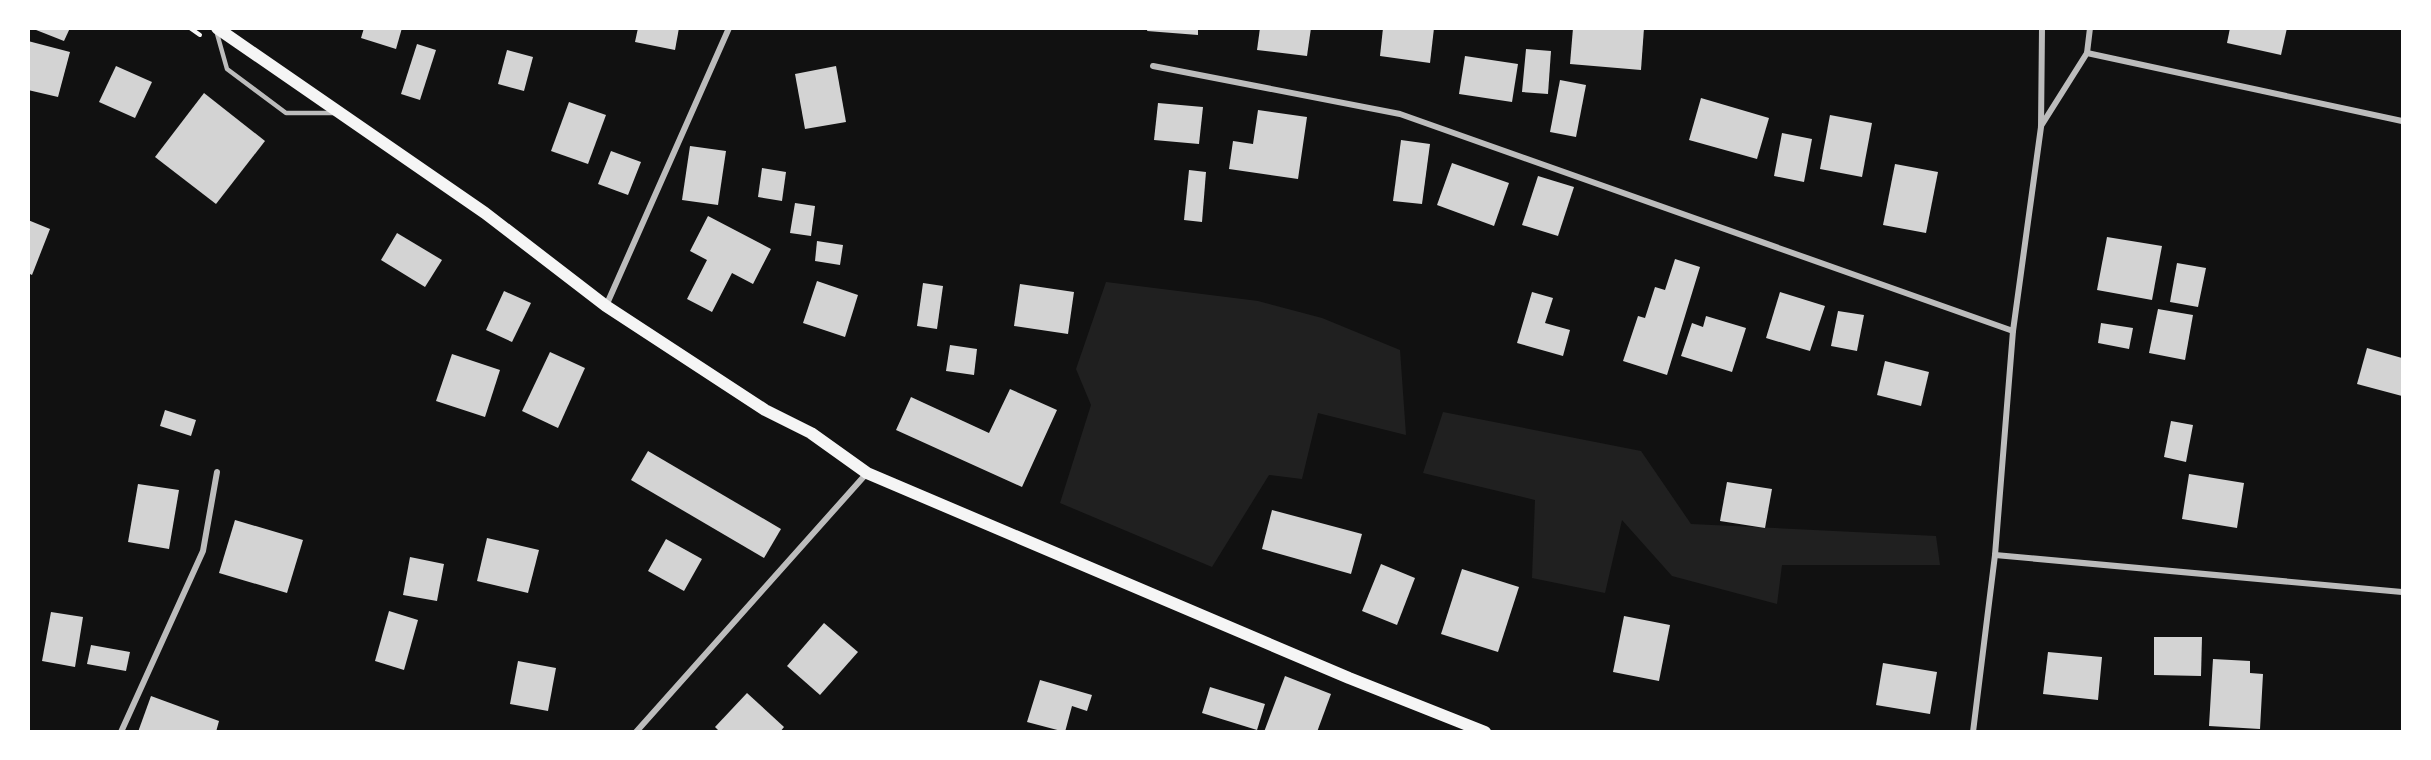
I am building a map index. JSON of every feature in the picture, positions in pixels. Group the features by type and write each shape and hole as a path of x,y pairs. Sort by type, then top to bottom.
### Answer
{"main road":[{"path":"216,28 485,213 606,306 765,410 811,433 867,473 1349,678 1485,732"}],"street":[{"path":"606,306 729,28"},
{"path":"1972,732 1995,555 2013,331 2041,127 2043,28"},
{"path":"2041,127 2087,53 2090,28"},
{"path":"2087,53 2403,121"},
{"path":"1153,66 1400,114 2013,331"},
{"path":"121,732 203,551 217,472"},
{"path":"636,732 867,473"},
{"path":"1995,555 2403,592"}],"lane":[{"path":"216,28 227,69 286,112 340,113"}],"shaded area":[{"path":"1106,282 1258,301 1322,318 1400,350 1406,435 1318,413 1302,479 1269,475 1212,567 1060,503 1091,405 1076,369"},
{"path":"1443,412 1641,451 1691,524 1936,536 1940,565 1782,565 1777,604 1672,576 1622,520 1605,593 1532,578 1535,500 1423,473"}],"building":[{"path":"31,28 70,28 64,41"},
{"path":"364,28 402,28 396,49 361,38"},
{"path":"638,28 679,28 675,50 635,42"},
{"path":"1148,28 1198,28 1198,35 1147,31"},
{"path":"1260,28 1311,28 1307,56 1257,50"},
{"path":"1383,28 1434,28 1430,63 1380,56"},
{"path":"1573,28 1644,28 1641,70 1570,64"},
{"path":"2230,28 2287,28 2281,55 2227,43"},
{"path":"28,41 70,52 58,97 28,90"},
{"path":"417,44 436,50 420,100 401,94"},
{"path":"1526,49 1551,51 1548,94 1522,92"},
{"path":"507,50 533,57 524,91 498,84"},
{"path":"1465,56 1518,64 1512,102 1459,94"},
{"path":"116,66 152,82 135,118 99,102"},
{"path":"836,66 846,122 805,129 795,74"},
{"path":"1560,80 1586,85 1576,137 1550,132"},
{"path":"204,93 265,141 216,204 155,157"},
{"path":"1701,98 1769,118 1757,159 1689,140"},
{"path":"569,102 606,115 588,164 551,151"},
{"path":"1158,103 1203,107 1199,144 1154,140"},
{"path":"1258,110 1307,117 1298,179 1229,169 1233,141 1253,144"},
{"path":"1830,115 1872,123 1862,177 1820,169"},
{"path":"1782,133 1812,139 1804,182 1774,176"},
{"path":"1401,140 1430,144 1422,204 1393,201"},
{"path":"690,146 726,151 718,205 682,200"},
{"path":"611,151 641,162 628,195 598,184"},
{"path":"1452,163 1509,183 1494,226 1437,205"},
{"path":"1895,164 1938,172 1926,233 1883,225"},
{"path":"762,168 786,172 782,201 758,197"},
{"path":"1189,170 1206,172 1202,222 1184,220"},
{"path":"1538,176 1574,187 1558,236 1522,225"},
{"path":"795,203 815,206 811,236 790,233"},
{"path":"708,216 771,249 753,284 732,273 712,312 687,299 707,260 690,251"},
{"path":"28,220 50,229 32,275 28,273"},
{"path":"397,233 442,260 425,287 381,260"},
{"path":"2107,237 2162,246 2152,300 2097,290"},
{"path":"817,241 843,245 840,265 815,261"},
{"path":"1675,259 1700,267 1667,375 1623,361 1638,316 1645,318 1655,287 1665,290"},
{"path":"2177,263 2206,268 2198,307 2170,302"},
{"path":"817,281 858,295 845,337 803,323"},
{"path":"923,283 943,286 937,329 917,326"},
{"path":"1020,284 1074,292 1068,334 1014,326"},
{"path":"504,291 531,303 512,342 486,330"},
{"path":"1532,292 1553,298 1545,323 1570,330 1563,356 1517,343"},
{"path":"1780,292 1825,306 1810,351 1766,338"},
{"path":"2158,309 2193,315 2185,360 2149,353"},
{"path":"1838,311 1864,315 1857,351 1831,346"},
{"path":"1706,316 1746,328 1732,372 1681,356 1692,323 1703,327"},
{"path":"2101,323 2133,328 2129,349 2098,343"},
{"path":"950,345 977,349 974,375 946,371"},
{"path":"2367,348 2402,358 2402,396 2357,384"},
{"path":"550,352 585,368 558,428 522,411"},
{"path":"452,354 500,370 485,417 436,401"},
{"path":"1885,361 1929,372 1921,406 1877,395"},
{"path":"1010,389 1057,410 1022,487 896,430 911,397 989,433"},
{"path":"165,410 196,420 191,436 160,426"},
{"path":"2171,421 2193,425 2186,462 2164,457"},
{"path":"648,451 781,529 764,558 631,480"},
{"path":"2189,474 2244,483 2237,528 2182,519"},
{"path":"1727,482 1772,489 1765,528 1720,521"},
{"path":"138,484 179,490 169,549 128,542"},
{"path":"1272,510 1362,534 1351,574 1262,549"},
{"path":"235,520 303,540 287,593 219,573"},
{"path":"487,538 539,550 528,593 477,581"},
{"path":"666,539 702,559 684,591 648,571"},
{"path":"410,557 444,564 437,601 403,595"},
{"path":"1381,564 1415,578 1397,625 1362,611"},
{"path":"1462,569 1519,587 1498,652 1441,634"},
{"path":"389,611 418,620 404,670 375,661"},
{"path":"51,612 83,617 75,667 42,661"},
{"path":"1624,616 1670,625 1659,681 1613,672"},
{"path":"824,623 858,652 820,695 787,666"},
{"path":"2154,637 2202,637 2201,676 2154,675"},
{"path":"91,645 130,652 126,671 87,664"},
{"path":"2048,652 2102,657 2098,700 2043,694"},
{"path":"2213,659 2250,661 2250,673 2263,674 2260,729 2209,726"},
{"path":"518,661 556,668 548,711 510,704"},
{"path":"1883,663 1937,672 1930,714 1876,705"},
{"path":"1285,676 1331,694 1317,732 1264,732"},
{"path":"1040,680 1092,695 1087,711 1072,706 1065,732 1027,722"},
{"path":"1210,687 1265,704 1257,730 1202,713"},
{"path":"747,693 784,727 780,732 720,732 715,727"},
{"path":"151,696 219,721 216,732 138,732"}]}
